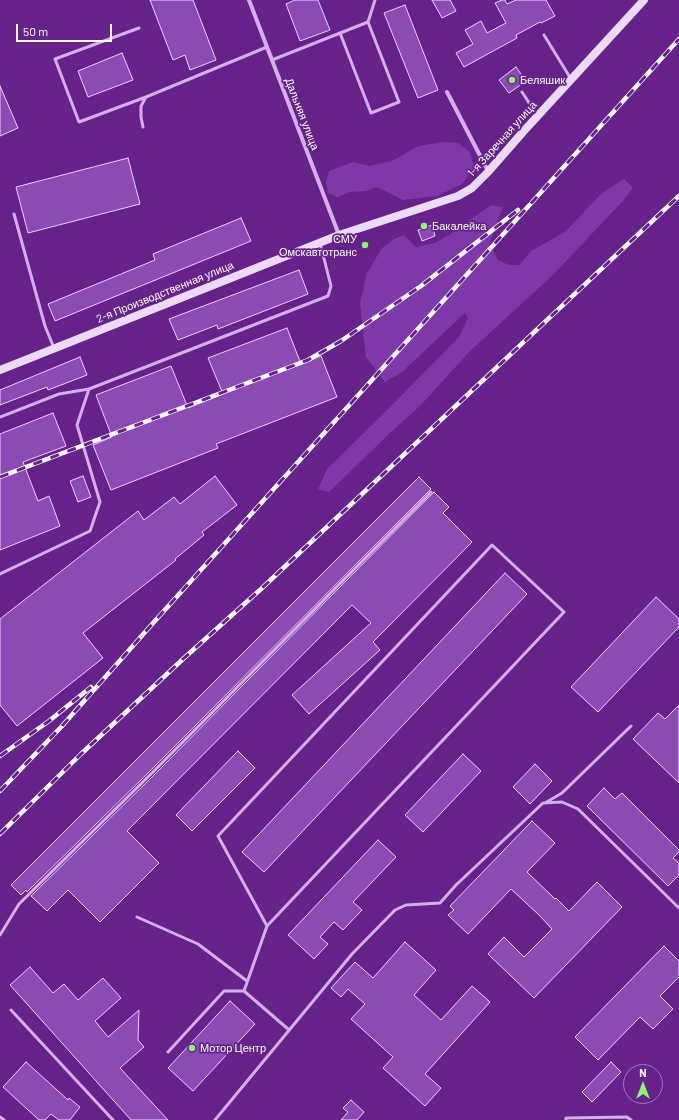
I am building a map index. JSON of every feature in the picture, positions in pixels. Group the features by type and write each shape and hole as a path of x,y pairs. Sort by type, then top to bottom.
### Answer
{"street":[{"name":"Дальняя улица","path":"249,0 339,235"},
{"name":"1-я Заречная улица","path":"339,235 458,196 472,188 644,0"},
{"path":"446,92 488,172"},
{"name":"2-я Производственная улица","path":"0,370 339,235"}],"lane":[{"path":"340,33 372,112 399,102 368,22 375,0"},
{"path":"272,60 368,22"},
{"path":"139,28 55,59 79,122 146,97 267,48"},
{"path":"544,35 571,80"},
{"path":"522,92 537,116"},
{"path":"143,127 141,106 146,97"},
{"path":"14,214 44,326 54,348"},
{"path":"0,417 59,394 89,389 328,296 332,286 320,243"},
{"path":"0,574 90,531 100,502 77,425 89,389"},
{"path":"0,935 19,904 432,492"},
{"path":"244,991 267,926 564,612 492,545 218,836 267,926"},
{"path":"215,1120 288,1029 352,954 395,910 406,905 440,903 543,803 562,793 631,726"},
{"path":"543,803 562,802 578,809 679,908"},
{"path":"137,917 198,944 247,981"},
{"path":"168,1052 224,991 244,991 288,1029"},
{"path":"11,1010 113,1120"},
{"path":"0,1117 4,1120"},
{"path":"565,1119 631,1120"}],"shaded area":[{"path":"443,142 458,143 470,152 474,167 462,184 437,196 403,200 377,187 366,191 350,192 337,197 328,193 326,182 329,171 353,162 370,166 394,160 418,146"},
{"path":"624,179 633,188 621,203 553,275 469,352 421,405 329,492 318,489 327,469 459,337 468,318 465,313 402,372 385,382 366,357 360,303 367,273 382,248 394,239 404,235 416,247 435,243 449,235 491,205 503,207 489,244 498,260 509,265 519,265 531,251 565,232 602,193"}],"building":[{"path":"150,0 193,0 216,60 190,70 185,55 173,60"},
{"path":"295,0 318,0 330,30 300,41 286,4"},
{"path":"432,0 450,0 456,11 442,18"},
{"path":"505,0 507,4 516,0 546,0 555,16 516,35 517,38 464,67 456,53 473,44 465,30 481,21 487,33 506,23 495,3"},
{"path":"405,5 438,90 418,98 384,13"},
{"path":"122,53 133,80 88,97 78,71"},
{"name":"Беляшик","path":"516,67 526,81 509,93 499,80"},
{"path":"0,86 18,128 0,136"},
{"path":"128,158 140,204 28,233 16,187"},
{"path":"241,218 251,241 55,321 48,304 155,260 153,254"},
{"path":"432,225 435,236 422,241 418,230"},
{"path":"299,270 308,294 218,329 217,325 178,340 169,319"},
{"path":"287,328 301,364 321,356 337,397 216,444 218,448 111,490 93,445 112,437 96,395 171,366 188,408 223,394 208,358"},
{"path":"80,357 87,375 48,390 47,387 0,405 0,390"},
{"path":"53,413 66,446 23,462 38,501 49,496 60,526 0,550 0,434"},
{"path":"83,476 91,497 78,502 70,481"},
{"path":"215,476 237,505 202,532 204,535 175,559 176,560 83,633 103,658 17,726 0,705 0,619 138,511 144,520 174,497 180,504"},
{"path":"419,477 431,489 151,770 27,892 26,890 21,895 11,885"},
{"path":"434,492 449,507 443,513 472,542 373,642 380,650 309,714 292,695 371,623 352,605 127,831 159,863 100,922 68,890 47,911 31,896 155,774"},
{"path":"505,573 527,594 264,872 242,852"},
{"path":"656,597 679,619 679,627 598,712 571,687"},
{"path":"679,705 679,783 633,739 658,713 665,719"},
{"path":"238,751 255,768 192,831 176,815"},
{"path":"463,754 481,771 423,832 405,815"},
{"path":"535,764 552,781 530,804 513,787"},
{"path":"604,788 615,799 622,793 679,850 673,858 679,863 679,875 668,886 587,806"},
{"path":"532,821 555,843 527,872 555,899 556,898 569,911 597,882 622,907 534,998 488,954 504,937 524,957 552,929 539,915 511,889 468,934 448,915 454,910 450,906"},
{"path":"378,840 396,857 353,902 362,910 343,930 334,922 320,937 328,944 314,959 288,935"},
{"path":"405,942 436,970 414,995 441,1020 472,986 490,1002 425,1074 441,1088 425,1106 383,1068 393,1057 351,1019 365,1004 348,989 341,997 331,988 355,962 373,978"},
{"path":"664,946 679,961 679,977 660,996 673,1009 653,1029 640,1017 598,1060 575,1037"},
{"path":"30,967 53,993 64,984 78,1000 103,978 121,998 95,1021 108,1037 139,1010 138,1040 144,1047 120,1068 168,1120 131,1120 10,985"},
{"path":"230,1001 255,1024 193,1091 168,1068"},
{"path":"26,1062 68,1100 69,1098 80,1107 70,1120 59,1120 51,1114 45,1120 39,1120 3,1087"},
{"path":"611,1062 621,1072 592,1102 582,1092"},
{"path":"351,1100 364,1112 357,1120 341,1120 348,1112 343,1108"}],"railway":[{"path":"0,791 62,726 679,39"},
{"path":"0,834 81,754 261,589 679,196"},
{"path":"0,477 308,360 341,341 421,286 518,210"},
{"path":"0,756 49,721 91,687"}],"place":[{"name":"Беляшик","path":"512,80"},
{"name":"Бакалейка","path":"424,226"},
{"name":"СМУ Омскавтотранс","path":"365,245"},
{"name":"Мотор Центр","path":"192,1048"}]}
